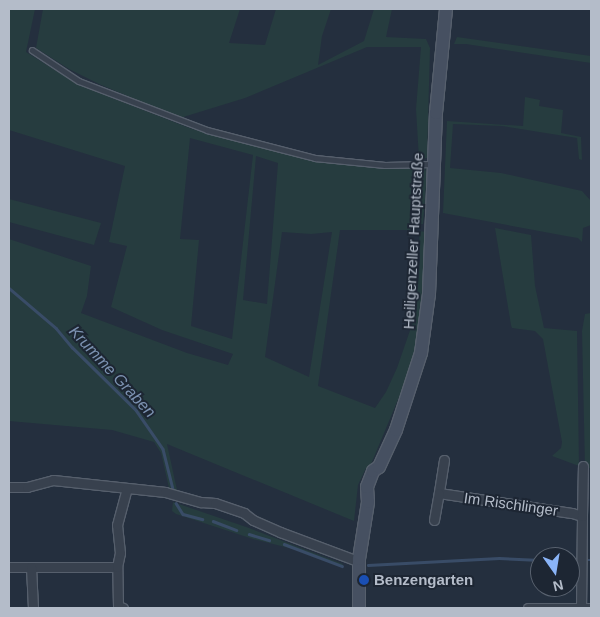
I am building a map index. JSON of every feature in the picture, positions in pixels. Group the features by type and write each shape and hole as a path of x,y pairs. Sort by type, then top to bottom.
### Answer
{"street":[{"name":"Heiligenzeller Hauptstraße","path":"359,608 359,559 368,502 377,485 379,467 396,430 421,353 429,294 434,164 441,50 446,9"},
{"path":"434,520 444,460"},
{"path":"580,608 583,466"},
{"path":"9,487 27,487 53,480 165,492 244,513 253,520 280,532 355,560 359,559"},
{"path":"123,608 118,606 117,567 120,553 118,525 127,488"},
{"name":"Im Rischlinger","path":"439,493 582,516"},
{"path":"9,567 117,567"},
{"path":"31,567 32,608"},
{"path":"528,608 591,608"}],"lane":[{"path":"32,50 79,81 207,130 315,158 385,165 434,164"}],"green space":[{"path":"9,9 35,9 26,52 79,85 192,129 314,160 425,169 427,173 423,224 410,226 410,230 340,230 318,386 375,408 386,392 397,368 415,316 420,260 419,231 426,232 422,314 415,348 407,378 369,469 366,468 358,485 354,521 167,444 177,490 169,488 161,453 154,442 112,430 9,421 9,239 91,266 87,296 81,313 187,353 228,365 233,354 162,330 111,307 127,246 109,242 125,166 9,130","holes":["190,138 253,155 232,339 191,326 199,240 180,239","256,156 278,163 267,304 243,300","282,232 311,234 332,232 309,377 265,357"]},
{"path":"43,9 240,9 229,43 265,45 276,9 331,9 322,36 318,65 364,41 374,9 392,9 386,37 426,39 430,48 427,158 419,159 416,109 421,47 367,47 245,98 180,118 99,84 69,69 36,48"},
{"path":"457,37 591,56 591,63 466,44 454,44"},
{"path":"525,97 540,100 539,106 563,110 561,133 581,137 582,160 579,159 577,138 502,126 453,124 450,168 501,173 582,191 591,201 591,225 583,228 582,242 578,238 443,213 447,121 523,126"},
{"path":"9,199 101,223 94,245 9,222"},
{"path":"495,228 531,235 535,286 544,328 577,331 579,466 552,456 561,448 562,442 543,339 535,331 512,328"},
{"path":"591,313 591,468 585,468 582,331 585,314"},
{"path":"173,502 249,528 343,564 342,566 301,551 253,539 176,514 172,511"}],"waterway":[{"name":"Krumme Graben","path":"9,288 56,328 72,347 136,410 163,449 173,489"},
{"name":"Krumme Graben","path":"176,503 183,514 202,519"},
{"name":"Krumme Graben","path":"213,521 236,530"},
{"name":"Krumme Graben","path":"249,534 269,540"},
{"name":"Krumme Graben","path":"284,544 342,566"},
{"name":"Krumme Graben","path":"368,565 499,558 530,560"}],"place":[{"name":"Benzengarten","path":"364,580"}]}
